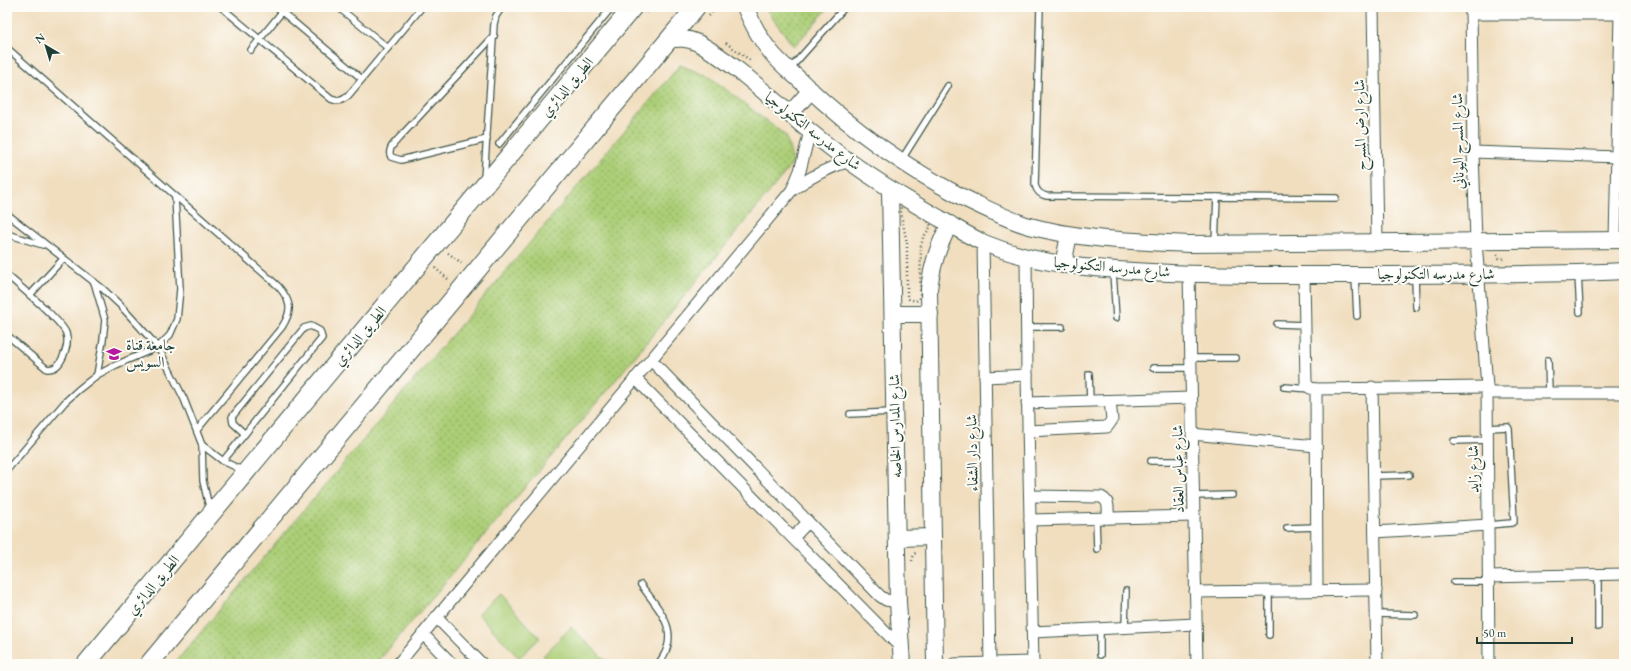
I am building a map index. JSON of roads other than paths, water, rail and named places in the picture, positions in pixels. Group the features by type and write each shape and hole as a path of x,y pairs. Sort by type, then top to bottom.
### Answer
{"main road":[{"name":"الطريق الدائري","path":"86,664 248,472 633,7"},
{"path":"149,664 668,40 702,12"}],"street":[{"name":"شارع مدرسه التكنولوجيا","path":"745,7 757,34 771,53 837,115 900,160 947,189 976,204 1025,224 1069,235 1123,241 1215,243 1619,240"},
{"name":"شارع ارض المسرح","path":"1373,7 1377,242"},
{"path":"1471,10 1621,11 1621,157 1619,240"},
{"name":"شارع المسرح اليوناني","path":"1471,10 1473,152 1478,274"},
{"name":"شارع مدرسه التكنولوجيا","path":"668,40 682,38 696,43 736,70 849,161 890,188 983,242 1026,257 1063,265 1112,270 1188,274 1304,276 1578,274 1624,271"},
{"path":"790,114 811,90"},
{"path":"792,190 800,171 810,131"},
{"path":"1473,152 1621,157"},
{"path":"398,664 792,190 809,177 829,167 849,161"},
{"name":"شارع المدارس الخاصه","path":"890,188 898,602 902,656"},
{"path":"935,664 929,289 932,263 943,236 950,224"},
{"path":"1063,265 1069,235"},
{"name":"شارع دار الشفاء","path":"983,242 990,664"},
{"path":"954,664 1033,663 1027,403 1026,257"},
{"name":"شارع عباس العقاد","path":"1188,274 1197,664"},
{"name":"شارع زايد","path":"1478,274 1487,390 1489,664"},
{"path":"1304,276 1306,383 1310,388 1624,393"},
{"path":"893,314 930,314"},
{"path":"651,360 880,596 886,600 898,602"},
{"path":"986,377 1027,375"},
{"path":"635,378 793,538 902,656"},
{"path":"1372,388 1377,664"},
{"path":"1315,389 1317,590"},
{"path":"1027,403 1191,398"},
{"path":"1028,431 1107,427 1112,420 1110,401"},
{"path":"1192,434 1316,446"},
{"path":"1030,496 1100,497 1108,504 1108,518"},
{"path":"1030,520 1194,516"},
{"path":"793,538 808,522"},
{"path":"1375,532 1488,525"},
{"path":"897,538 933,537"},
{"path":"1489,579 1624,574"},
{"path":"1195,592 1376,590"},
{"path":"436,617 482,664"},
{"path":"1033,632 1196,624"},
{"path":"423,634 452,664"}],"lane":[{"path":"221,7 331,99 337,101 343,100 362,79 422,7"},
{"path":"276,7 362,79"},
{"path":"251,50 286,7"},
{"path":"338,7 388,48"},
{"path":"484,187 496,16 502,7"},
{"path":"499,144 612,7"},
{"path":"789,70 845,7"},
{"path":"1040,7 1035,180 1037,191 1041,195 1217,198 1336,198"},
{"path":"487,138 401,160 391,157 389,153 390,149 399,138 494,36"},
{"path":"7,48 278,286 285,294 290,308 288,318 196,430"},
{"path":"900,160 948,86"},
{"path":"7,470 66,402 97,375 116,364 158,346 170,335 177,319 180,289 175,197"},
{"path":"1215,243 1217,198"},
{"path":"7,214 94,282 120,305 158,346 184,399 202,445 203,481 212,515"},
{"path":"7,234 48,247"},
{"path":"30,295 63,258"},
{"path":"1112,270 1116,318"},
{"path":"1415,274 1416,307"},
{"path":"1578,274 1580,312"},
{"path":"7,275 64,328 67,334 67,348 57,367 47,369 7,335"},
{"path":"1355,275 1357,316"},
{"path":"94,282 105,320 97,375"},
{"path":"1277,324 1305,325"},
{"path":"223,461 245,434 322,338 320,331 311,326 304,328 232,417 233,423 245,434"},
{"path":"1026,326 1062,327"},
{"path":"1153,368 1236,358"},
{"path":"1548,360 1549,392"},
{"path":"1089,374 1090,402"},
{"path":"1284,388 1315,389"},
{"path":"850,414 894,412"},
{"path":"1487,428 1508,427 1510,429 1514,521 1512,524 1488,525"},
{"path":"1454,441 1488,440"},
{"path":"202,445 223,461 248,472"},
{"path":"1151,461 1192,461"},
{"path":"1374,476 1409,475"},
{"path":"1193,496 1232,495"},
{"path":"1096,518 1097,549"},
{"path":"1287,528 1317,527"},
{"path":"1598,575 1598,627"},
{"path":"1454,582 1489,579"},
{"path":"641,585 664,616 668,627 669,639 666,651 658,664"},
{"path":"1125,627 1126,591"},
{"path":"1269,591 1269,635"},
{"path":"1376,614 1415,615"},
{"path":"1100,628 1100,655"}],"place":[{"name":"جامعة قناة السويس","path":"114,354"}]}
